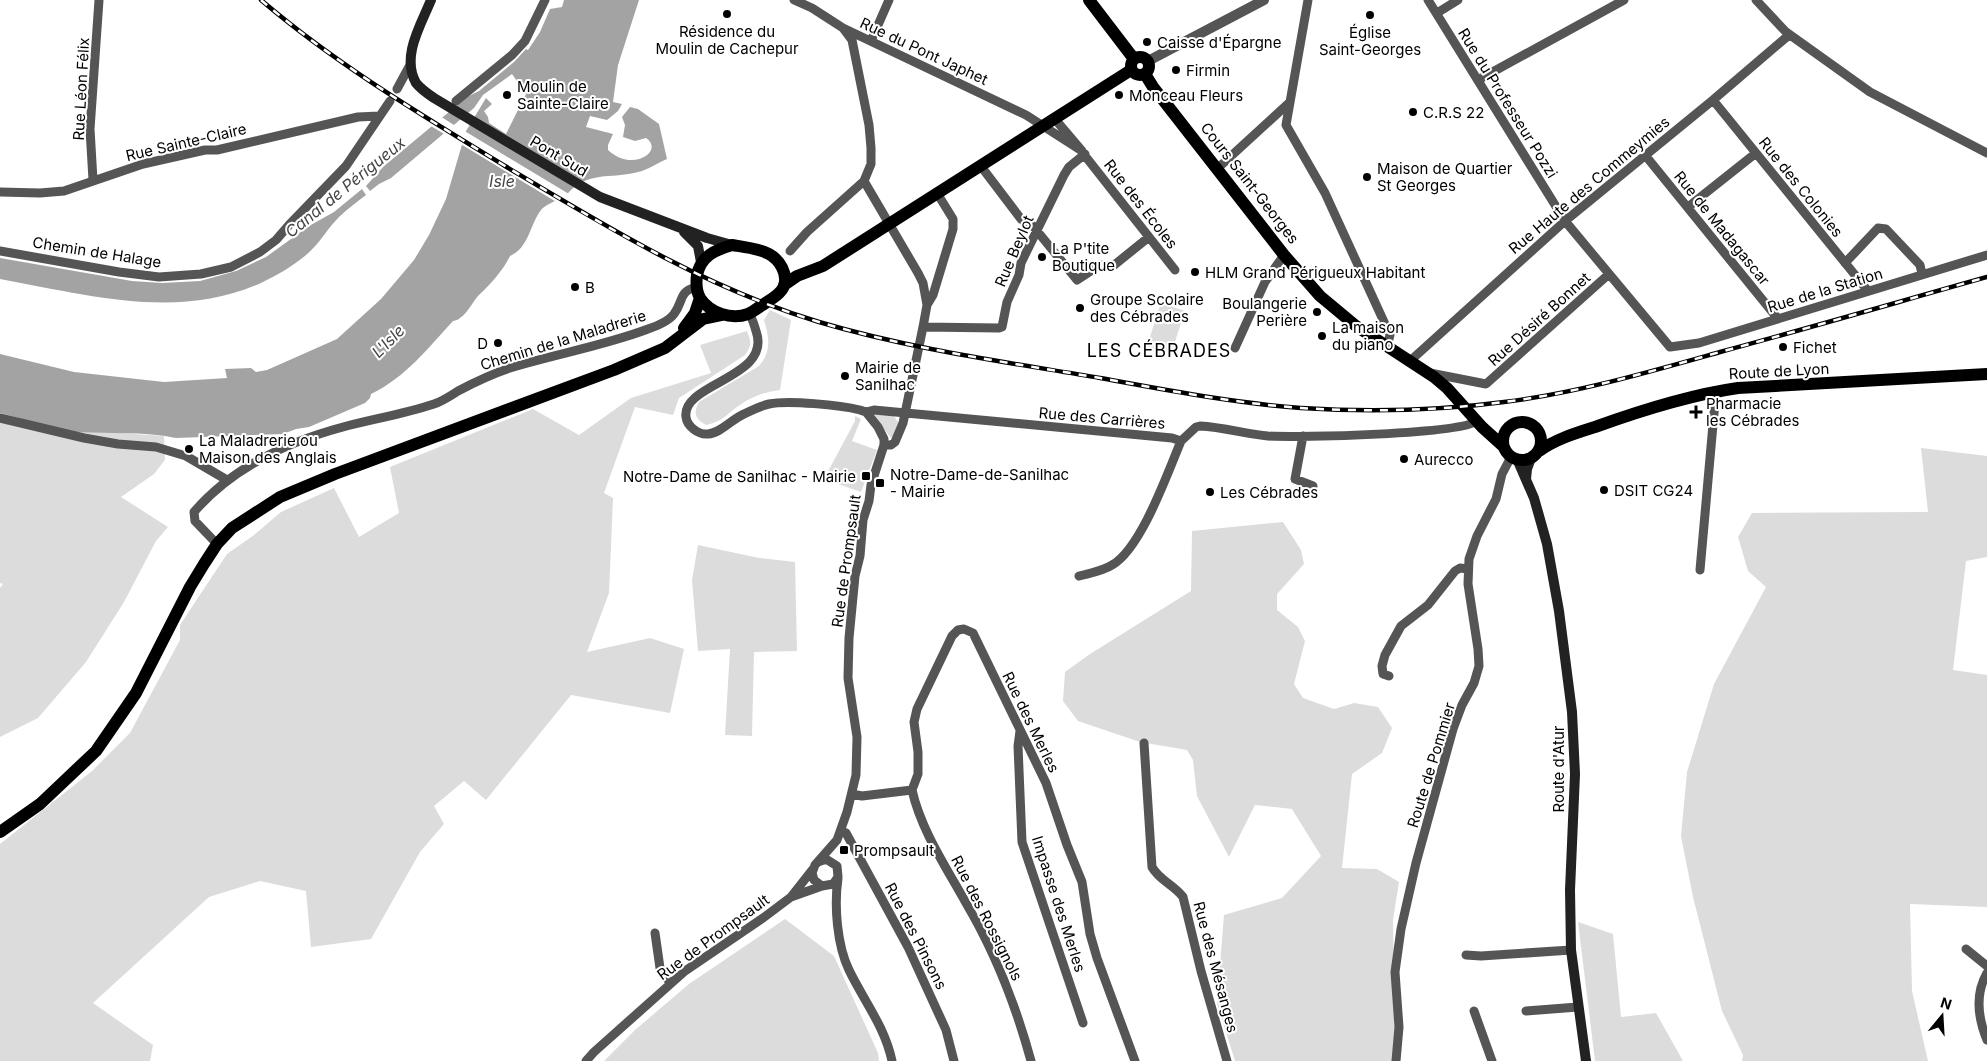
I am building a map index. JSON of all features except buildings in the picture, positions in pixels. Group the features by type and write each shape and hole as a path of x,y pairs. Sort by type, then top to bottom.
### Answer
{"main road":[{"path":"410,65 415,40 431,0"},
{"path":"1089,0 1139,75 1146,68"},
{"path":"0,832 40,804 96,751 136,693 190,587 217,544 232,528 280,497 334,474 614,370 665,348 703,319 722,315 738,316 749,314 774,297 784,285 797,276 823,266 980,164 1043,126 1133,64"},
{"name":"Pont Sud","path":"410,65 417,83 434,98 587,191 707,238 732,245"},
{"name":"Cours Saint-Georges","path":"1146,68 1153,87 1284,255 1320,296 1336,311 1428,372 1447,388 1503,446"},
{"name":"Pont Sud","path":"675,226 695,242 700,253 701,262"},
{"path":"665,348 690,320 698,292 698,270 701,262 716,250 732,245 750,247 768,253 780,263 795,268 823,266"},
{"path":"780,263 784,274 784,285"},
{"path":"698,292 709,307 722,315"},
{"name":"Route de Lyon","path":"1535,454 1561,439 1578,432 1669,402 1714,392 1738,388 1987,374"},
{"name":"Cours Saint-Georges","path":"1476,420 1493,427 1509,426"},
{"path":"1526,482 1527,469 1535,454 1542,440 1538,429 1534,425 1524,421 1509,426 1504,435 1503,446 1514,458 1535,454"},
{"name":"Route de Lyon","path":"1534,425 1557,434 1578,432"},
{"name":"Route d'Atur","path":"1514,458 1542,520 1550,557 1572,712 1575,774 1570,890 1571,950 1586,1061"}],"street":[{"name":"Rue Léon Félix","path":"93,180 90,128 99,0"},
{"path":"456,101 512,55 525,41 546,0"},
{"name":"Rue du Pont Japhet","path":"794,0 814,4 843,28 1026,115 1043,126"},
{"path":"871,41 889,0"},
{"path":"1146,68 1264,0"},
{"path":"1308,0 1286,125 1325,193 1390,335 1387,346"},
{"name":"Rue du Professeur Pozzi","path":"1428,0 1565,220 1670,347"},
{"path":"1437,13 1458,0"},
{"path":"1478,80 1624,0"},
{"path":"1756,0 1789,35 1870,92 1987,153"},
{"path":"790,251 864,181 871,164 869,125 852,40 843,28"},
{"name":"Rue Haute des Commeymies","path":"1410,361 1565,220 1713,100 1789,35"},
{"path":"398,89 410,65"},
{"name":"Rue des Colonies","path":"1713,100 1868,291"},
{"name":"Chemin de Halage","path":"0,251 106,270 159,277 201,274 231,267 260,252 276,240 289,224 346,166 390,101"},
{"path":"1218,168 1290,102"},
{"name":"Rue Sainte-Claire","path":"0,192 40,193 64,191 143,164 217,150 358,117 379,116"},
{"path":"1054,118 1083,152"},
{"path":"1043,126 1083,152"},
{"name":"Rue Beylot","path":"923,327 1002,327 1007,302 1019,274 1021,263 1064,175 1083,152"},
{"name":"Rue des Écoles","path":"1083,152 1174,270"},
{"path":"1688,207 1756,152"},
{"name":"Rue de Madagascar","path":"1645,155 1778,319"},
{"path":"980,164 1022,219 1038,231 1074,279 1077,280 1100,265 1113,266 1149,237"},
{"path":"864,181 921,278 927,305"},
{"path":"927,305 933,295 953,229 953,219 937,193"},
{"path":"1844,263 1878,228 1882,228 1920,265 1922,274"},
{"path":"1234,348 1265,282 1284,255"},
{"name":"Rue de la Station","path":"1670,347 1699,342 1987,255"},
{"name":"Rue Désiré Bonnet","path":"1428,372 1486,384 1609,274"},
{"name":"Chemin de la Maladrerie","path":"217,544 195,521 193,517 194,512 226,480 260,460 299,440 437,403 479,380 509,368 648,329 673,316 687,289 698,292"},
{"name":"Rue de Prompsault","path":"837,866 837,840 856,775 857,746 848,678 851,613 863,520 869,501 871,485 884,445 891,445 894,442 906,413 927,305"},
{"name":"Rue des Carrières","path":"749,314 760,344 758,352 752,360 696,396 686,411 689,425 696,431 707,435 717,431 737,417 767,404 788,403 856,409 866,412 874,410 1172,438 1181,441 1196,427 1200,426 1268,436 1303,436 1436,430 1467,426 1476,420"},
{"path":"1700,570 1715,402 1714,392"},
{"path":"866,412 878,427 884,439 884,445"},
{"path":"0,418 84,438 118,444 156,447 186,456 226,480"},
{"path":"1303,436 1295,479 1314,486"},
{"path":"1079,576 1113,565 1124,554 1145,524 1181,441"},
{"name":"Route de Pommier","path":"1396,1061 1399,1027 1395,972 1401,929 1416,863 1453,729 1462,704 1474,683 1479,666 1468,584 1468,569 1472,549 1496,499 1502,474 1514,458"},
{"path":"1389,676 1382,674 1382,666 1390,644 1401,626 1428,605 1455,571 1460,568 1468,569"},
{"name":"Rue des Merles","path":"912,790 918,774 918,752 914,722 917,709 947,645 958,630 964,629 973,633 1046,783 1079,875 1090,934 1135,1061"},
{"name":"Impasse des Merles","path":"1020,731 1022,842 1084,1024"},
{"name":"Rue des Mésanges","path":"1144,743 1152,867 1155,872 1177,889 1183,897 1201,971 1227,1061"},
{"path":"852,794 862,796 912,790"},
{"name":"Rue des Rossignols","path":"912,790 917,809 926,830 979,926 1006,985 1031,1061"},
{"name":"Rue des Pinsons","path":"840,831 846,833 908,947 946,1030 954,1061"},
{"name":"Rue de Prompsault","path":"791,897 837,840"},
{"path":"836,899 824,886 814,880 815,865 826,859 837,866 836,899 840,946 845,960 880,1024 892,1061"},
{"path":"824,886 833,884 838,877"},
{"name":"Rue de Prompsault","path":"586,1061 670,983 791,897 824,886"},
{"path":"655,933 660,968 670,983"},
{"path":"1466,954 1481,956 1571,950"},
{"path":"1966,950 1987,966"},
{"path":"1987,973 1979,996 1982,1026 1987,1040"},
{"path":"1526,1011 1578,1007"},
{"path":"1474,1011 1492,1061"}],"shaded area":[{"path":"1161,303 1185,311 1170,357 1146,349"},
{"path":"770,310 791,320 780,390 752,398 722,419 706,425 696,415 699,402 759,366 766,355 768,344 764,320"},
{"path":"747,331 750,343 745,355 679,398 673,415 635,407 604,493 613,498 609,593 587,652 650,638 684,649 670,713 571,695 486,800 464,781 434,806 444,824 420,852 371,939 311,947 306,891 260,881 209,897 93,1003 153,1045 150,1061 0,1061 0,844 92,771 130,733 180,640 180,625 227,554 254,535 281,512 334,488 359,537 399,513 390,467 533,409 579,435 631,398 711,373 700,345"},
{"path":"878,413 893,415 899,423 894,436 891,438 874,416"},
{"path":"0,416 76,432 164,436 165,460 154,474 121,497 168,527 156,541 124,602 86,662 38,718 0,737 0,588 3,584 0,583"},
{"path":"855,416 861,419 852,441 877,450 861,492 824,479 855,421"},
{"path":"1921,448 1987,456 1987,557 1966,561 1953,670 1987,675 1987,907 1910,904 1912,991 1928,1061 1742,1061 1743,1055 1722,1011 1693,897 1681,836 1687,772 1714,684 1766,587 1748,571 1738,537 1752,513 1928,512"},
{"path":"1283,522 1301,550 1304,564 1277,594 1277,610 1298,627 1305,641 1294,684 1303,698 1334,709 1354,703 1378,707 1392,728 1382,753 1352,774 1342,868 1377,869 1399,882 1393,920 1397,1020 1392,1061 1235,1061 1217,1003 1224,915 1282,898 1321,856 1292,809 1255,805 1229,857 1197,796 1193,760 1187,750 1140,742 1078,721 1063,701 1065,672 1090,654 1191,591 1192,531"},
{"path":"698,545 759,558 795,562 797,651 754,652 752,736 725,735 730,649 698,651 692,580"},
{"path":"785,919 834,956 878,1053 879,1061 604,1061 635,1030 689,984"},
{"path":"1578,922 1613,934 1621,1017 1656,1013 1683,1061 1595,1061"}],"water":[{"name":"Isle","path":"564,0 639,0 618,65 613,102 622,104 618,111 607,120 590,116 586,127 613,134 608,150 617,157 627,160 643,158 649,154 651,143 646,138 635,141 623,137 625,125 622,117 630,107 638,109 659,124 667,159 642,171 587,180 569,192 561,204 555,201 544,207 537,216 525,242 510,256 501,271 466,313 453,321 405,371 371,394 365,403 309,427 283,434 176,438 139,434 67,431 0,413 0,354 74,372 164,382 227,378 225,369 251,368 256,372 267,370 337,339 381,299 414,260 429,235 446,199 466,131 486,98 492,104 484,111 489,123 506,134 526,94 512,74 483,95 474,108 391,178 370,191 366,186 384,166 467,97 479,91 514,62 526,49 528,50 540,32 550,9 562,7"},
{"path":"362,189 366,195 339,217 313,249 301,259 266,281 229,294 192,301 155,302 78,294 0,279 0,258 132,281 162,283 200,281 236,271 266,257 309,226 334,212"}],"pier":[{"path":"440,116 457,127 446,135 429,125"},
{"path":"463,130 569,194 563,206 459,143"}],"railway":[{"path":"261,0 349,67 473,147 657,254 736,291 777,308 819,322 888,340 1200,396 1301,408 1352,410 1428,409 1531,398 1640,374 1987,277"}],"place":[{"name":"Résidence du Moulin de Cachepur","path":"727,14"},
{"name":"Église Saint-Georges","path":"1370,15"},
{"name":"Caisse d'Épargne","path":"1147,42"},
{"name":"Firmin","path":"1176,70"},
{"name":"Moulin de Sainte-Claire","path":"507,95"},
{"name":"Monceau Fleurs","path":"1119,95"},
{"name":"C.R.S 22","path":"1413,112"},
{"name":"Maison de Quartier St Georges","path":"1367,177"},
{"name":"La P'tite Boutique","path":"1042,257"},
{"name":"HLM Grand Périgueux Habitant","path":"1195,272"},
{"name":"B","path":"575,287"},
{"name":"Groupe Scolaire des Cébrades","path":"1080,308"},
{"name":"Boulangerie Perière","path":"1317,312"},
{"name":"La maison du piano","path":"1322,336"},
{"name":"D","path":"498,343"},
{"name":"Fichet","path":"1783,347"},
{"name":"Mairie de Sanilhac","path":"845,376"},
{"name":"Pharmacie les Cébrades","path":"1696,412"},
{"name":"La Maladrerie ou Maison des Anglais","path":"189,449"},
{"name":"Aurecco","path":"1404,459"},
{"name":"Notre-Dame de Sanilhac - Mairie","path":"866,476"},
{"name":"Notre-Dame-de-Sanilhac - Mairie","path":"880,483"},
{"name":"DSIT CG24","path":"1604,490"},
{"name":"Les Cébrades","path":"1210,492"},
{"name":"Prompsault","path":"844,850"}],"district":[{"name":"LES CÉBRADES","path":"1159,350"}],"water label":[{"name":"Canal de Périgueux","path":"345,187"},
{"name":"L'Isle","path":"388,341"}]}
